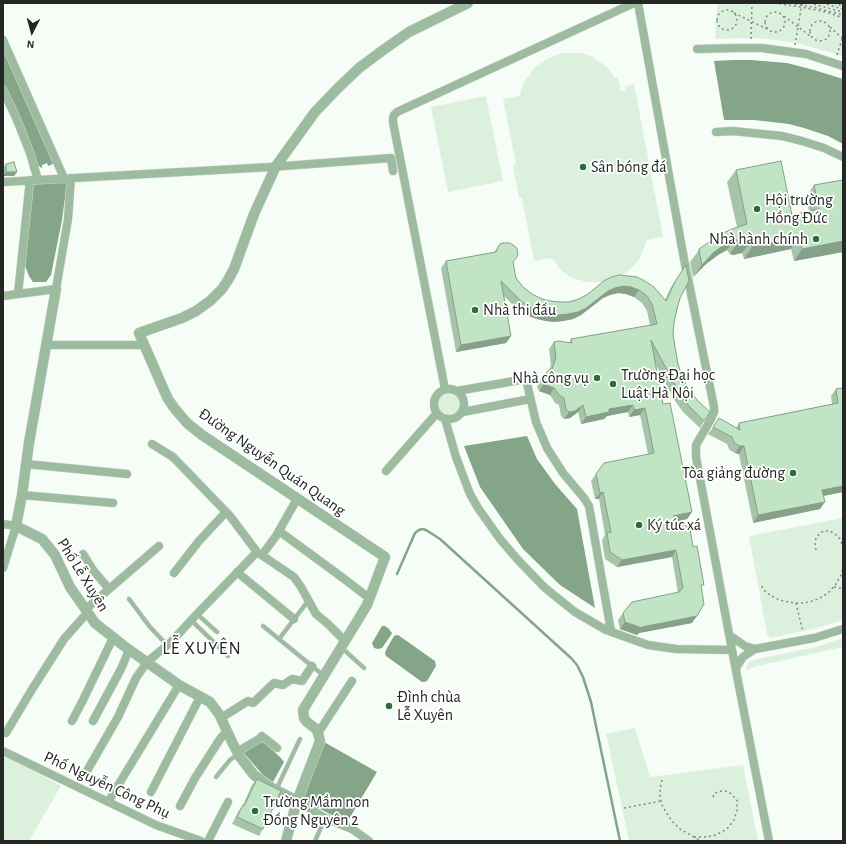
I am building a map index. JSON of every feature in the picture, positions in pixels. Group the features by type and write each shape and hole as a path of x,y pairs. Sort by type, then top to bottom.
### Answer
{"street":[{"path":"46,345 144,345 139,333 182,318 196,311 210,301 222,290 234,269 254,214 276,166 316,112 359,68 386,48 409,32 468,3"},
{"path":"446,389 393,122 394,115 397,112 634,3"},
{"path":"638,3 684,259 714,407 714,412 711,419 696,445 696,457 769,841"},
{"path":"3,40 67,178 68,219 22,495 16,526 3,568"},
{"path":"697,49 762,48 806,54 843,66"},
{"path":"3,90 17,120 30,154 34,180 18,294"},
{"path":"716,132 733,131 782,136 824,148 843,157"},
{"path":"3,182 391,158 393,171"},
{"path":"3,296 56,289"},
{"name":"Đường Nguyễn Quán Quang","path":"144,345 168,399 187,423 202,435 385,558 367,605 303,710 304,718 316,729 318,733"},
{"path":"457,391 525,377 536,422 547,448 563,473 589,506 611,631"},
{"path":"446,389 457,391 464,399 465,404 463,412 459,416 450,419 441,417 437,413 434,406 439,392 446,389"},
{"path":"463,412 530,399"},
{"path":"386,471 437,413"},
{"path":"445,419 456,457 470,494 478,508 500,539 544,587 560,600 606,630 648,645 676,649 732,650"},
{"path":"152,444 173,457 226,512 260,553 294,577 316,614 328,624 343,644"},
{"path":"26,464 127,474"},
{"path":"22,495 113,504"},
{"path":"84,776 118,717 136,678 147,662 167,645 237,572 260,553 279,531 297,499"},
{"path":"174,573 198,541 226,512"},
{"path":"3,524 16,526"},
{"name":"Phố Lễ Xuyên","path":"16,526 42,539 54,555 70,587 95,623 129,650 179,685 210,702 219,714 238,753 254,775 296,801"},
{"path":"279,531 369,598"},
{"path":"6,733 64,639 87,611 109,589 159,546"},
{"path":"83,554 92,570 109,589"},
{"path":"237,572 294,619"},
{"path":"736,670 743,657 755,649 814,638 843,629"},
{"path":"729,635 745,646 755,649"},
{"path":"72,720 113,638"},
{"path":"93,721 121,669 129,650"},
{"path":"221,718 248,701 253,703 274,684 283,685 292,679 302,681 312,666"},
{"path":"286,841 296,801 320,741 318,733 352,681"},
{"path":"108,802 179,685"},
{"path":"151,792 200,697"},
{"path":"180,806 195,778 220,739 227,731"},
{"path":"238,753 262,736 277,748"},
{"name":"Phố Nguyễn Công Phụ","path":"3,751 156,825 201,841"},
{"path":"296,801 325,818 352,829 369,841"},
{"path":"208,841 228,802"}],"lane":[{"path":"128,599 150,627 167,645"},
{"path":"279,639 308,601"},
{"path":"197,614 217,632"},
{"path":"191,620 228,656"},
{"path":"263,626 324,675"},
{"path":"343,644 364,668"},
{"path":"276,790 300,739"},
{"path":"216,777 238,753"},
{"path":"315,841 325,818"}],"path":[{"path":"751,40 752,3"},
{"path":"774,3 802,5"},
{"path":"790,3 843,16"},
{"path":"809,3 843,10"},
{"path":"822,3 843,10"},
{"path":"834,3 843,4"},
{"path":"795,45 802,5"},
{"path":"733,12 737,18 736,25 730,30 721,29 716,22 717,18 721,12 726,10 733,12 768,30 776,32 782,29 785,22 783,15"},
{"path":"768,30 765,18 772,12 783,15 814,40 818,41 825,40 829,36 830,31 828,24"},
{"path":"811,37 811,26 814,22 821,21 828,24 843,39"},
{"path":"836,56 843,36"},
{"path":"816,550 816,538 824,531 830,531 835,534 840,539 843,547"},
{"path":"762,586 767,593 779,600 796,603 813,602 834,587 843,568"},
{"path":"834,587 843,589"},
{"path":"796,603 803,634"},
{"path":"662,780 660,789 661,801 666,812 680,829 701,841"},
{"path":"694,837 706,838 716,835 727,829 734,820 737,810 737,800 729,792 725,790 715,793 712,799"},
{"path":"624,808 661,801"}],"shaded area":[{"path":"719,3 843,3 843,56 801,44 776,40 753,38 716,39 717,8"},
{"path":"3,48 55,162 51,165 48,166 47,163 42,165 42,168 38,165 3,83"},
{"path":"563,53 580,53 593,57 607,67 615,78 618,77 621,91 625,91 625,86 634,84 663,237 647,240 640,258 635,265 622,276 605,282 587,282 570,277 562,271 551,258 534,261 522,198 519,198 513,166 516,164 503,99 520,96 523,84 535,67 547,59"},
{"path":"733,60 787,63 843,79 843,144 828,136 789,124 754,120 724,120 714,61"},
{"path":"486,96 503,181 448,192 431,107"},
{"path":"38,183 67,183 62,220 51,275 46,282 33,282 25,266 32,188"},
{"path":"449,392 457,395 460,403 457,411 449,414 441,411 438,403 441,395"},
{"path":"527,436 537,459 555,484 577,509 595,608 560,585 523,549 480,487 464,446"},
{"path":"843,518 843,620 818,628 770,638 767,634 749,536"},
{"path":"382,626 385,626 392,633 382,648 374,648 372,643"},
{"path":"398,635 435,661 436,666 427,681 422,682 386,656 385,653 387,648 394,636"},
{"path":"843,638 843,647 753,667 746,670 747,665 752,660 816,647"},
{"path":"635,728 650,777 743,765 758,841 629,841 606,734"},
{"path":"260,741 267,745 284,762 273,782 263,775 242,751"},
{"path":"324,742 377,772 349,819 339,819 303,800"},
{"path":"3,753 61,786 29,841 3,841"}],"building":[{"path":"781,161 792,215 819,209 814,185 843,180 843,241 802,249 799,237 752,247 751,241 741,243 735,238 714,252 702,265 699,249 721,234 747,224 736,170"},
{"path":"14,162 17,172 6,172 6,164"},
{"path":"510,243 517,249 518,254 513,262 516,278 523,287 532,294 550,301 569,302 579,299 588,294 605,280 619,275 637,277 645,281 654,287 666,301 676,280 686,265 689,281 680,298 674,322 673,334 678,364 683,379 689,390 698,401 710,412 704,421 689,406 680,394 651,340 663,404 670,403 692,512 673,516 690,529 693,547 697,546 704,585 701,585 704,604 697,616 642,628 625,622 623,613 632,602 679,592 683,588 676,550 622,560 610,552 607,533 611,532 603,492 600,493 596,474 604,463 654,453 645,408 634,410 633,405 609,409 609,412 586,417 583,405 575,411 569,412 566,409 564,398 560,396 554,388 544,384 542,380 548,371 552,369 556,358 554,342 558,341 572,343 571,339 657,324 652,304 647,296 639,290 623,286 608,291 586,308 578,312 559,315 550,314 531,308 521,301 501,281 511,336 461,345 446,261 496,252 500,244"},
{"name":"Tòa giảng đường","path":"843,388 843,486 822,490 825,502 758,515 744,446 736,444 732,437 713,427 719,418 740,430 739,423 838,403 836,389"},
{"name":"Trường Mầm non Đồng Nguyên 2","path":"257,779 281,791 263,829 237,817"}],"waterway":[{"path":"397,574 415,533 422,529 426,530 440,539 577,665 583,677 591,702 620,841"}],"place":[{"name":"Sân bóng đá","path":"583,167"},
{"name":"Hội trường Hồng Đức","path":"757,209"},
{"name":"Nhà hành chính","path":"816,239"},
{"name":"Nhà thi đấu","path":"475,310"},
{"name":"Nhà công vụ","path":"597,378"},
{"name":"Trường Đại học Luật Hà Nội","path":"613,384"},
{"name":"Tòa giảng đường","path":"793,473"},
{"name":"Ký túc xá","path":"639,525"},
{"name":"Đình chùa Lễ Xuyên","path":"389,706"},
{"name":"Trường Mầm non Đồng Nguyên 2","path":"255,811"}],"district":[{"name":"LỄ XUYÊN","path":"202,649"}]}
